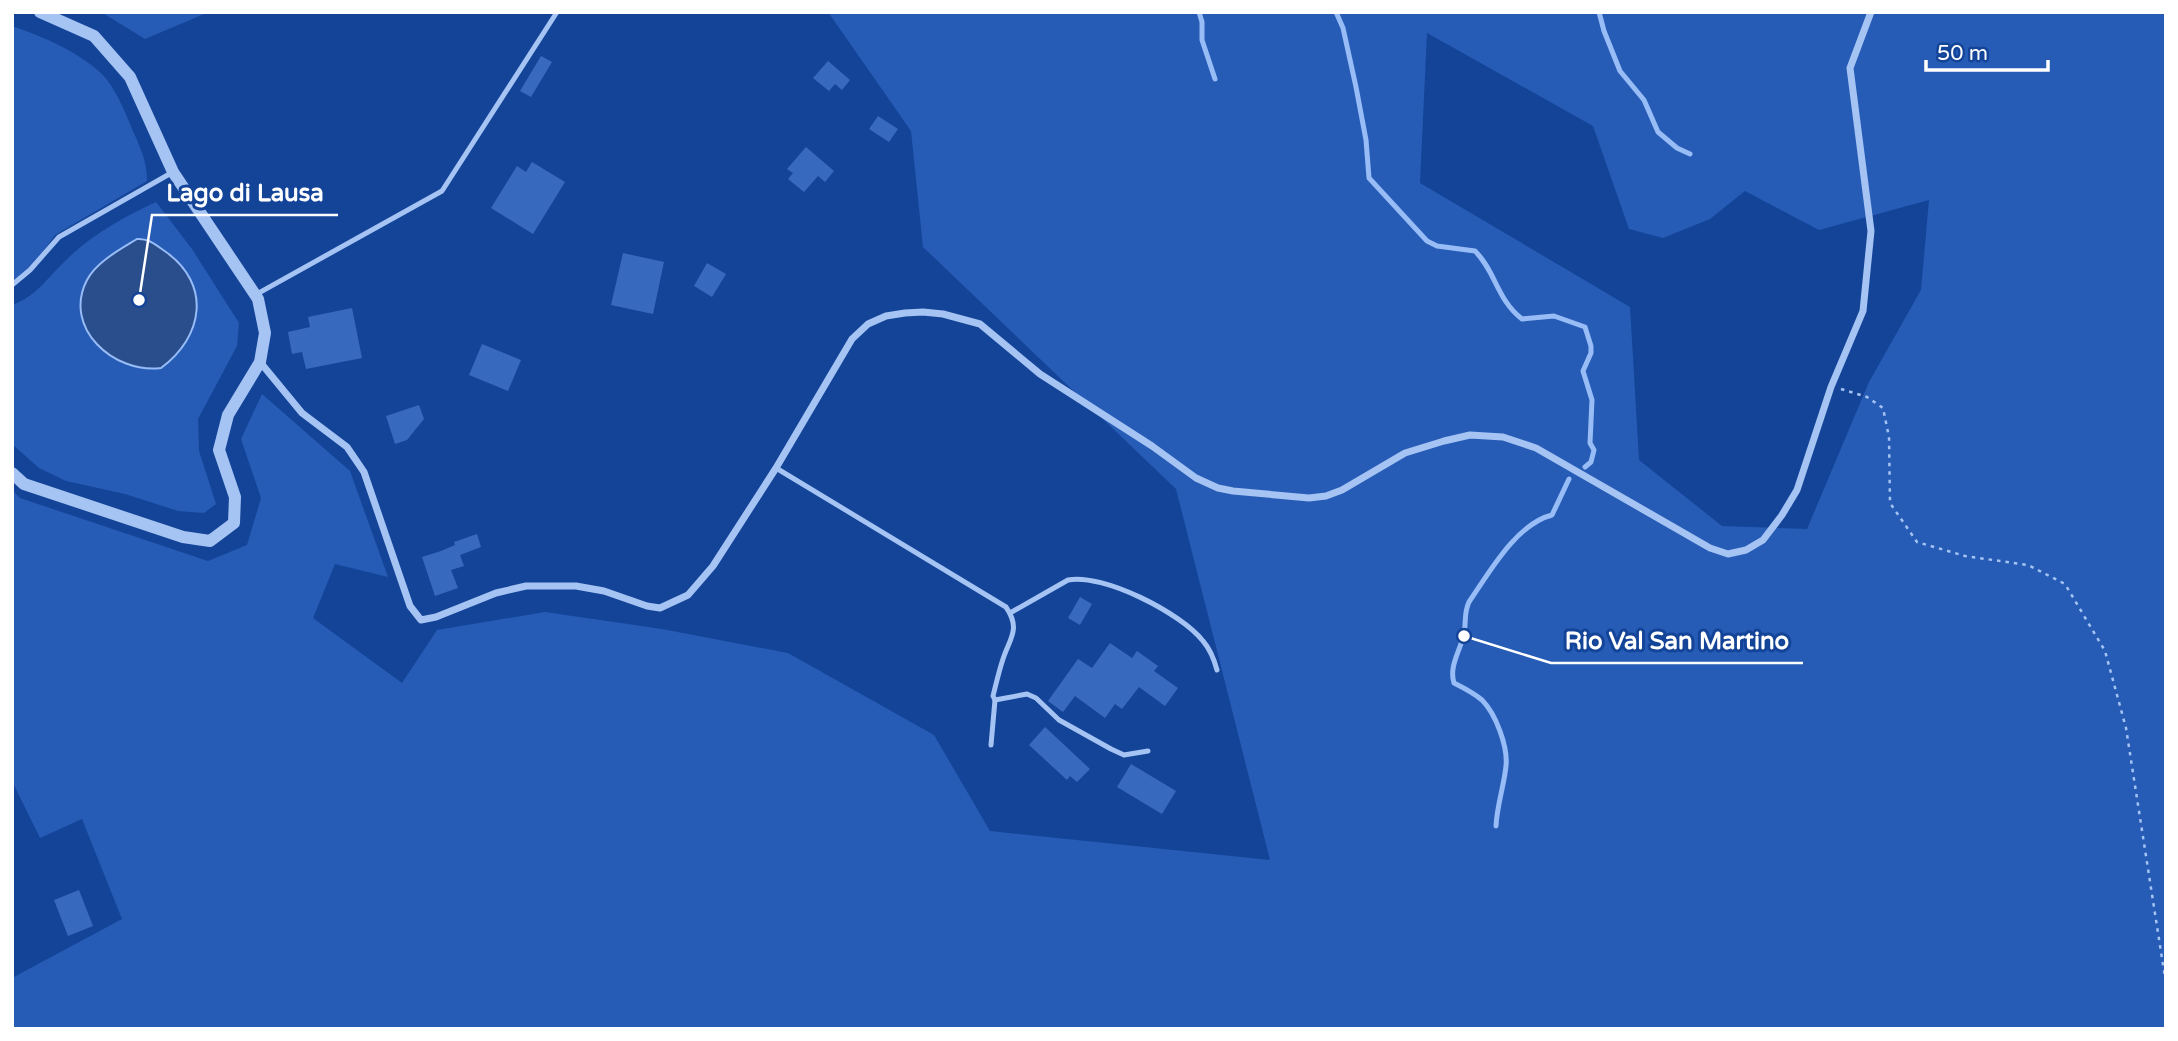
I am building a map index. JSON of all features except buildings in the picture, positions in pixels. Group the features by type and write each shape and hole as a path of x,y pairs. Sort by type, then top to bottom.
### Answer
{"street":[{"path":"12,473 24,484 183,537 210,541 234,523 235,497 219,450 228,415 260,362 265,332 255,295 173,172 130,77 94,36 40,12"},
{"path":"260,362 302,413 348,447 364,472 410,606 421,620 436,617 496,593 526,586 576,586 660,608 688,595 708,573 776,468 852,339 868,324 886,316 923,312 980,324 1040,374 1152,446 1196,478 1218,488 1309,498 1326,496 1342,490 1405,453 1469,435 1503,437 1536,448 1710,548 1728,554 1746,550 1763,540 1797,490 1831,387 1863,311 1871,231 1850,68 1871,12"}],"lane":[{"path":"255,295 442,191 557,12"},
{"path":"12,285 30,270 59,237 173,172"},
{"path":"776,468 1006,607 1014,628 993,696 995,700 991,745"},
{"path":"1010,613 1068,580 1079,578 1111,585 1127,590 1195,632 1210,651 1217,670"},
{"path":"995,700 1027,695 1036,698 1059,720 1111,749 1124,755 1148,751"}],"path":[{"path":"1831,387 1867,397 1883,408 1889,437 1890,503 1917,542 1965,556 2028,565 2066,584 2105,651 2126,728 2166,984"}],"shaded area":[{"path":"101,12 209,12 145,39"},
{"path":"828,12 2166,12 2166,1029 12,1029 12,978 122,919 82,819 40,838 12,781 12,490 20,498 208,561 247,545 261,498 241,439 262,394 350,471 388,577 335,564 313,618 402,683 437,630 545,612 662,629 788,653 934,735 990,831 1270,860 1176,489 923,247 911,131","holes":["1427,33 1593,126 1629,229 1663,238 1710,219 1745,191 1819,230 1929,200 1921,290 1869,382 1807,529 1722,526 1639,460 1630,307 1420,183"]},
{"path":"12,26 60,46 102,74 120,101 139,144 147,181 55,235 30,270 12,281"},
{"path":"156,202 192,249 239,323 237,346 198,419 199,451 216,504 204,513 178,511 125,494 66,481 39,468 12,444 12,305 34,293 71,255 94,237"},
{"path":"137,239 153,243 181,265 191,280 196,295 193,326 186,341 161,368 126,364 110,355 87,331 81,315 81,298 91,273 109,256"}],"waterway":[{"path":"1199,12 1202,40 1215,79"},
{"path":"1336,12 1343,28 1356,87 1366,140 1369,178 1427,241 1437,246 1475,251 1488,268 1507,303 1522,319 1554,316 1585,327 1591,353 1583,371 1592,400 1590,443 1594,450 1591,462 1585,467"},
{"path":"1599,12 1620,71 1644,100 1658,132 1677,148 1690,154"},
{"path":"1496,826 1506,766 1503,740 1492,714 1482,700 1454,683 1454,666 1464,633 1469,602 1515,539 1539,520 1552,515 1569,479"}],"place":[{"name":"Lago di Lausa","path":"139,300"},
{"name":"Rio Val San Martino","path":"1464,636"}]}
